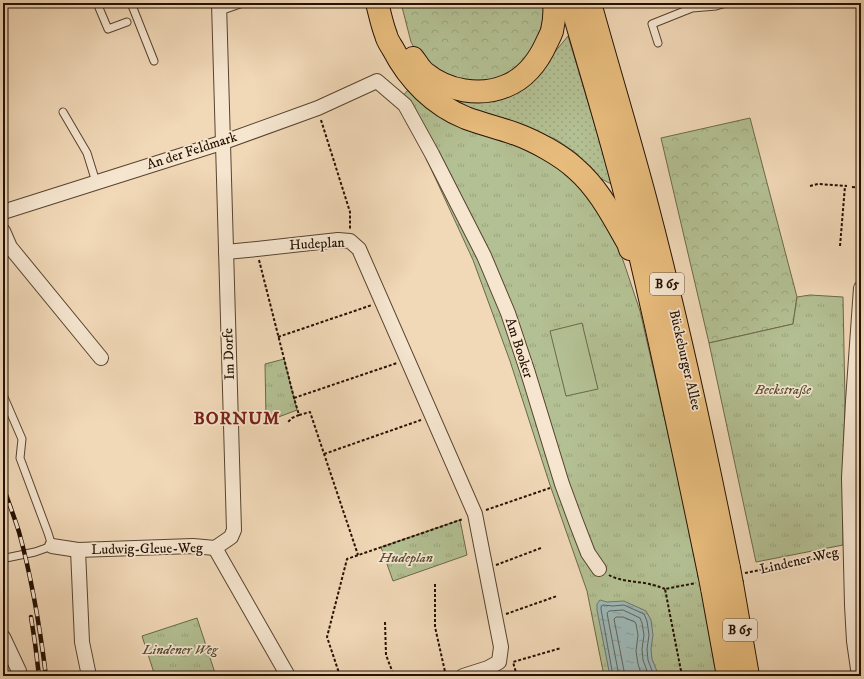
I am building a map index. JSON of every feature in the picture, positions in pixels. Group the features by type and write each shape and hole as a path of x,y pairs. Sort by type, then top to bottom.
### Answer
{"highway":[{"path":"377,3 386,36 399,61 416,83 431,98 466,118 516,134 536,143 576,168 609,208 628,243 639,281 650,300"},
{"path":"391,3 396,26 405,47 424,72 435,80 460,90 482,91 508,86 522,77 532,67 542,52 552,32 555,12 554,3"},
{"name":"Bückeburger Allee","path":"571,3 630,212 650,300 721,578 748,676"},
{"name":"Bückeburger Allee","path":"590,3 648,208 702,436 721,578 728,676"}],"street":[{"name":"Im Dorfe","path":"215,548 231,537 234,530 220,7"},
{"name":"An der Feldmark","path":"3,212 224,142 318,108 377,81"},
{"name":"Am Booker","path":"377,81 405,104 484,256 508,313 562,484 588,552 599,570"},
{"path":"3,231 10,247 101,358"},
{"name":"Hudeplan","path":"226,252 338,240 350,241 358,249 475,514 501,647 499,662 488,668 463,676"},
{"path":"858,676 852,612 856,544 849,478 861,288"},
{"name":"Ludwig-Gleue-Weg","path":"52,546 78,550 193,546 215,548"},
{"path":"215,548 288,676"},
{"path":"78,550 82,642 89,676"},
{"path":"3,637 20,676"}],"lane":[{"path":"97,3 108,29 127,22"},
{"path":"131,3 154,61"},
{"path":"220,7 243,3"},
{"path":"658,43 652,24 692,8 716,6 726,3"},
{"path":"63,112 87,154 96,182"},
{"path":"3,395 22,439 20,458 52,546 35,552 3,558"}],"path":[{"path":"318,108 350,212 350,241"},
{"path":"810,186 818,184 846,186 840,246"},
{"path":"852,187 861,188"},
{"path":"257,249 278,337 299,415"},
{"path":"278,337 382,302"},
{"path":"294,398 407,359"},
{"path":"288,422 292,418 310,412 358,555"},
{"path":"324,454 432,416"},
{"path":"340,676 327,637 347,559 562,484"},
{"name":"Lindener Weg","path":"666,589 841,554 856,544"},
{"path":"486,568 540,548"},
{"path":"599,570 612,577 654,585 666,589 682,676"},
{"path":"435,584 435,628 446,676"},
{"path":"495,617 557,596"},
{"path":"385,622 386,655 394,676"},
{"path":"516,676 513,662 562,648"}],"green space":[{"path":"401,3 544,3 545,10 540,32 530,55 503,78 478,84 458,83 421,60 411,42"},
{"path":"568,36 613,185 594,175 576,153 557,140 519,124 488,115 447,100 554,53"},
{"path":"410,88 572,174 614,234 640,311 696,555 717,676 604,676 587,591 550,485 510,361 473,260 427,160 397,102"},
{"path":"750,118 797,297 793,324 709,343 661,138"},
{"name":"Beckstraße","path":"810,295 843,297 845,402 843,545 756,562 709,343 793,324 797,297"},
{"path":"582,323 598,389 566,396 550,331"},
{"path":"284,359 297,410 268,421 266,418 265,364"},
{"name":"Hudeplan","path":"460,520 467,555 393,581 381,547"},
{"name":"Lindener Weg","path":"197,618 216,676 155,676 142,636"}],"water":[{"path":"600,600 607,602 624,601 646,611 651,620 653,635 651,649 652,659 659,676 610,676 597,610 597,604"}],"railway":[{"path":"3,486 19,532 28,568 46,676"},
{"path":"31,617 39,676"}],"district":[{"name":"BORNUM","path":"237,419"}]}
